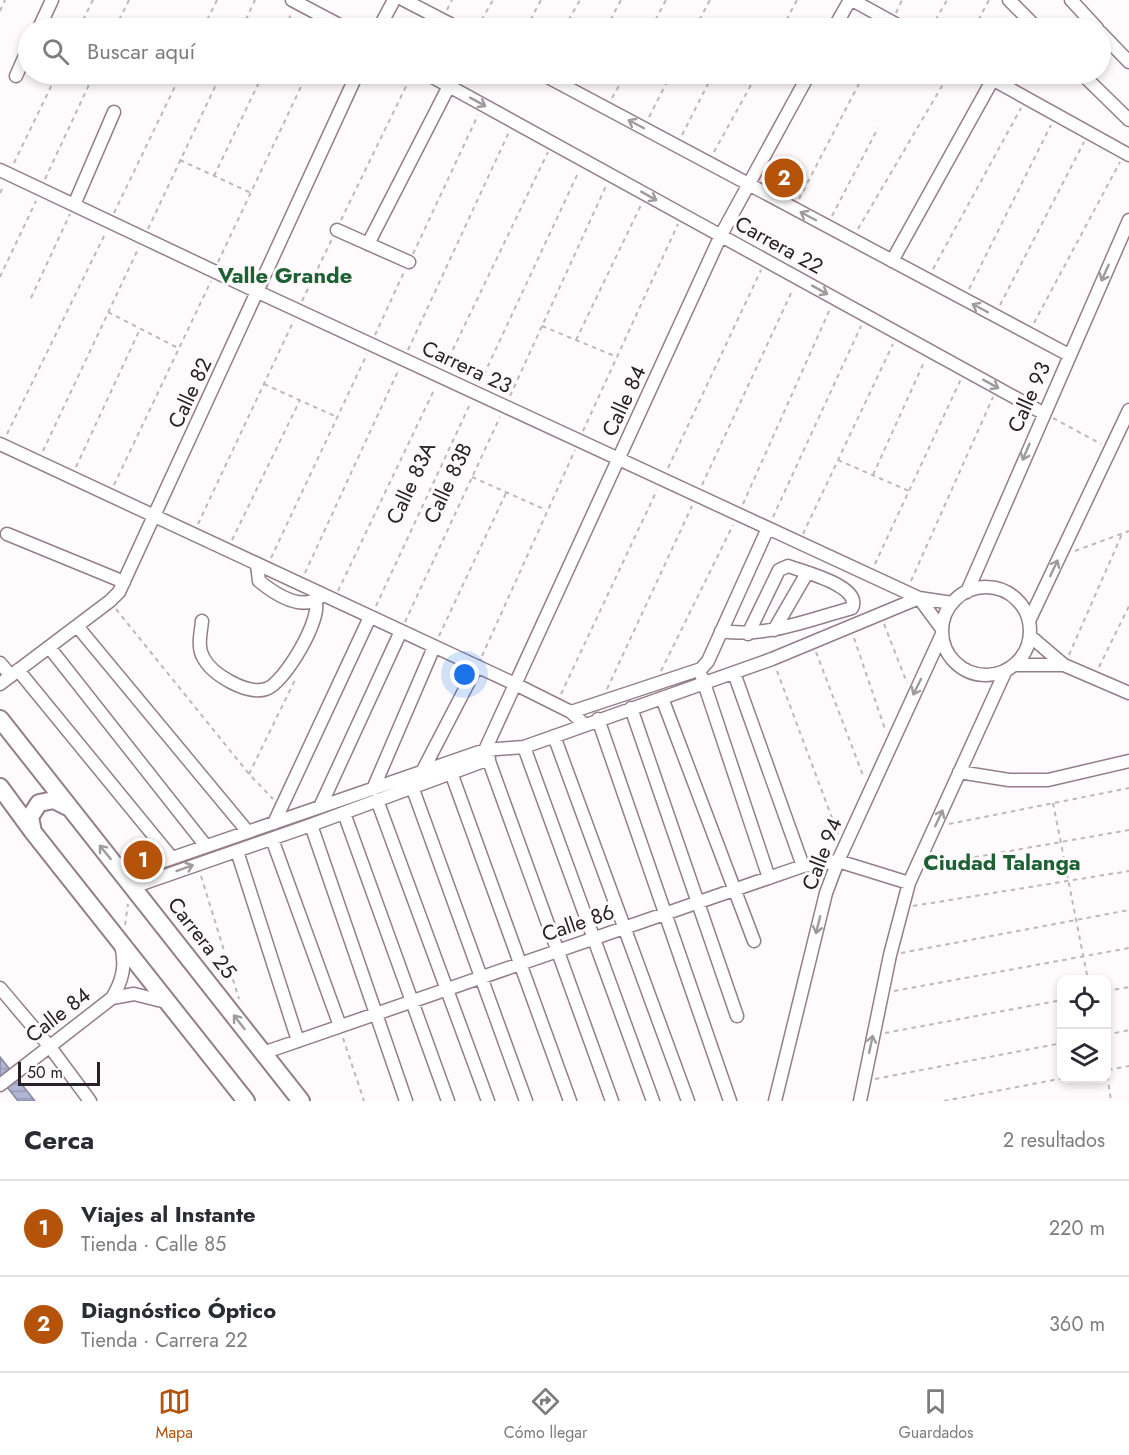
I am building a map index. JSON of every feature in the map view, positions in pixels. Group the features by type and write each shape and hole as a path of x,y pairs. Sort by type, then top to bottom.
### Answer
{"main road":[{"name":"Carrera 25","path":"0,719 296,1097"},
{"path":"0,787 33,832 122,939 166,1002 246,1101"},
{"path":"33,832 30,817 39,804 54,800 68,807"}],"street":[{"path":"44,18 52,0"},
{"path":"384,18 394,0"},
{"path":"404,0 439,18"},
{"path":"840,18 851,0 884,18"},
{"path":"1009,0 1027,18"},
{"path":"1071,0 1088,18"},
{"path":"294,1 326,18"},
{"path":"1111,43 1129,62"},
{"path":"16,76 18,72"},
{"name":"Calle 82","path":"0,684 110,601 124,582 352,84"},
{"name":"Carrera 22","path":"445,84 1043,413"},
{"name":"Carrera 22","path":"561,84 1069,355"},
{"name":"Calle 84","path":"487,755 515,684 721,235 804,84"},
{"path":"892,261 984,84"},
{"path":"1002,84 1127,154"},
{"path":"1092,84 1129,120"},
{"path":"368,244 449,86"},
{"path":"74,205 114,112"},
{"name":"Carrera 23","path":"0,170 110,222 217,266 258,292 919,598 952,603"},
{"name":"Calle 93","path":"967,592 1129,220"},
{"path":"336,230 409,262"},
{"path":"1029,621 1129,410"},
{"path":"1,444 300,584 323,598 370,617 515,684 571,712 585,725"},
{"path":"768,528 704,665 703,684 769,878"},
{"path":"7,534 124,582"},
{"path":"721,631 748,634 774,630 852,608 854,603 852,596 845,587 788,566 779,570 748,634"},
{"path":"262,567 259,582 295,602 306,604 323,598"},
{"path":"774,630 807,573"},
{"path":"860,1101 890,955 909,883 959,772 1010,668 1027,647 1030,636 1029,621 1023,607 1012,595 998,589 982,587 967,592 952,603 945,615 942,632 945,648 953,660 964,669 978,674 992,674 1010,668 1064,665"},
{"path":"202,621 200,642 203,657 213,670 250,690 266,690 279,683 293,662 323,598"},
{"path":"129,886 172,858 320,807 375,795 487,755 524,747 813,644 849,625 881,615 919,598"},
{"name":"Carrera 23","path":"919,598 942,632"},
{"path":"274,823 370,617"},
{"path":"76,626 248,832"},
{"path":"320,807 401,631"},
{"name":"Calle 94","path":"775,1101 826,893 843,848 942,632"},
{"path":"1030,636 1064,665 1129,693"},
{"path":"49,647 206,846"},
{"path":"129,886 344,813 375,795 434,647"},
{"path":"0,663 14,673 172,858"},
{"path":"571,712 704,665"},
{"path":"410,782 422,772 477,666"},
{"path":"734,673 803,866"},
{"path":"662,698 754,941"},
{"path":"631,708 737,1016"},
{"path":"598,719 730,1101"},
{"path":"554,736 688,1101"},
{"path":"524,747 652,1101"},
{"path":"487,755 612,1101"},
{"path":"959,772 1009,780 1048,780 1129,760"},
{"path":"422,772 449,768"},
{"path":"449,768 570,1101"},
{"path":"410,782 526,1101"},
{"path":"375,795 488,1101"},
{"path":"344,813 448,1101"},
{"path":"311,825 406,1101"},
{"path":"272,838 340,1026"},
{"path":"237,851 298,1041"},
{"name":"Calle 86","path":"263,1053 803,866 838,861 909,883"},
{"name":"Calle 84","path":"0,1085 112,998 118,988 124,966 122,939"},
{"path":"0,988 50,1047 90,1101"},
{"name":"Calle 84","path":"112,998 134,994 166,1002"}],"path":[{"path":"0,11 5,0"},
{"path":"84,18 93,0"},
{"path":"120,18 129,0"},
{"path":"208,18 217,0"},
{"path":"247,18 255,0"},
{"path":"483,18 493,0"},
{"path":"531,18 541,0"},
{"path":"570,18 580,0"},
{"path":"611,18 621,0"},
{"path":"656,18 666,0"},
{"path":"700,18 710,0"},
{"path":"787,18 797,0"},
{"path":"937,18 947,0"},
{"path":"979,18 989,0"},
{"path":"288,18 294,1"},
{"path":"15,161 52,84"},
{"path":"0,277 89,84"},
{"path":"117,207 176,84"},
{"path":"148,226 216,84"},
{"path":"214,176 258,84"},
{"path":"109,495 302,84"},
{"path":"194,535 298,310 407,84"},
{"path":"606,108 620,84"},
{"path":"643,128 666,84"},
{"path":"677,146 708,84"},
{"path":"720,141 751,84"},
{"path":"801,195 859,84"},
{"path":"852,239 943,84"},
{"path":"927,280 1027,98"},
{"path":"262,567 337,417 483,104"},
{"path":"970,287 1057,114"},
{"path":"300,584 514,122"},
{"path":"827,226 878,128"},
{"path":"994,315 1089,133"},
{"path":"323,598 440,376 552,143"},
{"path":"1028,334 1127,154"},
{"path":"180,160 251,193"},
{"name":"Calle 83A","path":"370,617 584,160"},
{"name":"Calle 83B","path":"401,631 611,175"},
{"path":"576,340 646,194"},
{"path":"31,298 74,205"},
{"path":"477,666 682,214"},
{"path":"1,444 110,222"},
{"path":"38,462 137,252"},
{"path":"556,704 766,260"},
{"path":"655,684 738,514 835,298"},
{"path":"108,312 178,348"},
{"path":"768,528 866,315"},
{"path":"542,326 617,357"},
{"path":"71,478 140,329"},
{"path":"799,542 898,333"},
{"path":"873,475 930,351"},
{"path":"870,575 965,370"},
{"path":"264,384 337,417"},
{"path":"906,592 998,388"},
{"path":"227,550 300,400"},
{"path":"1043,413 1112,449"},
{"path":"838,460 909,490"},
{"path":"472,477 547,511"},
{"path":"434,647 506,493"},
{"path":"1059,556 1129,531"},
{"path":"1064,665 1122,534"},
{"path":"110,601 249,774 281,807"},
{"path":"1095,678 1129,606"},
{"path":"881,615 912,696"},
{"path":"849,625 890,743"},
{"path":"813,644 870,792"},
{"path":"772,659 843,848"},
{"path":"249,774 299,672"},
{"path":"934,827 1129,788"},
{"path":"1053,804 1087,975"},
{"path":"916,868 1060,840 1129,830"},
{"path":"197,864 240,1003"},
{"path":"902,908 1129,872"},
{"path":"122,939 129,886"},
{"path":"890,955 1129,910"},
{"path":"883,993 1129,948"},
{"path":"1111,991 1129,987"},
{"path":"873,1035 1057,1001"},
{"path":"340,1026 364,1101"},
{"path":"1111,1034 1129,1030"},
{"path":"864,1082 1057,1044"},
{"path":"1111,1068 1129,1066"},
{"path":"944,1101 1057,1079"},
{"path":"1109,1083 1112,1101"}],"water":[{"path":"0,1057 35,1101 18,1101 0,1078"}],"place":[{"name":"Diagnóstico Óptico","path":"784,178"},
{"name":"Viajes al Instante","path":"143,860"}],"district":[{"name":"Valle Grande","path":"285,275"},
{"name":"Ciudad Talanga","path":"1002,862"}]}
